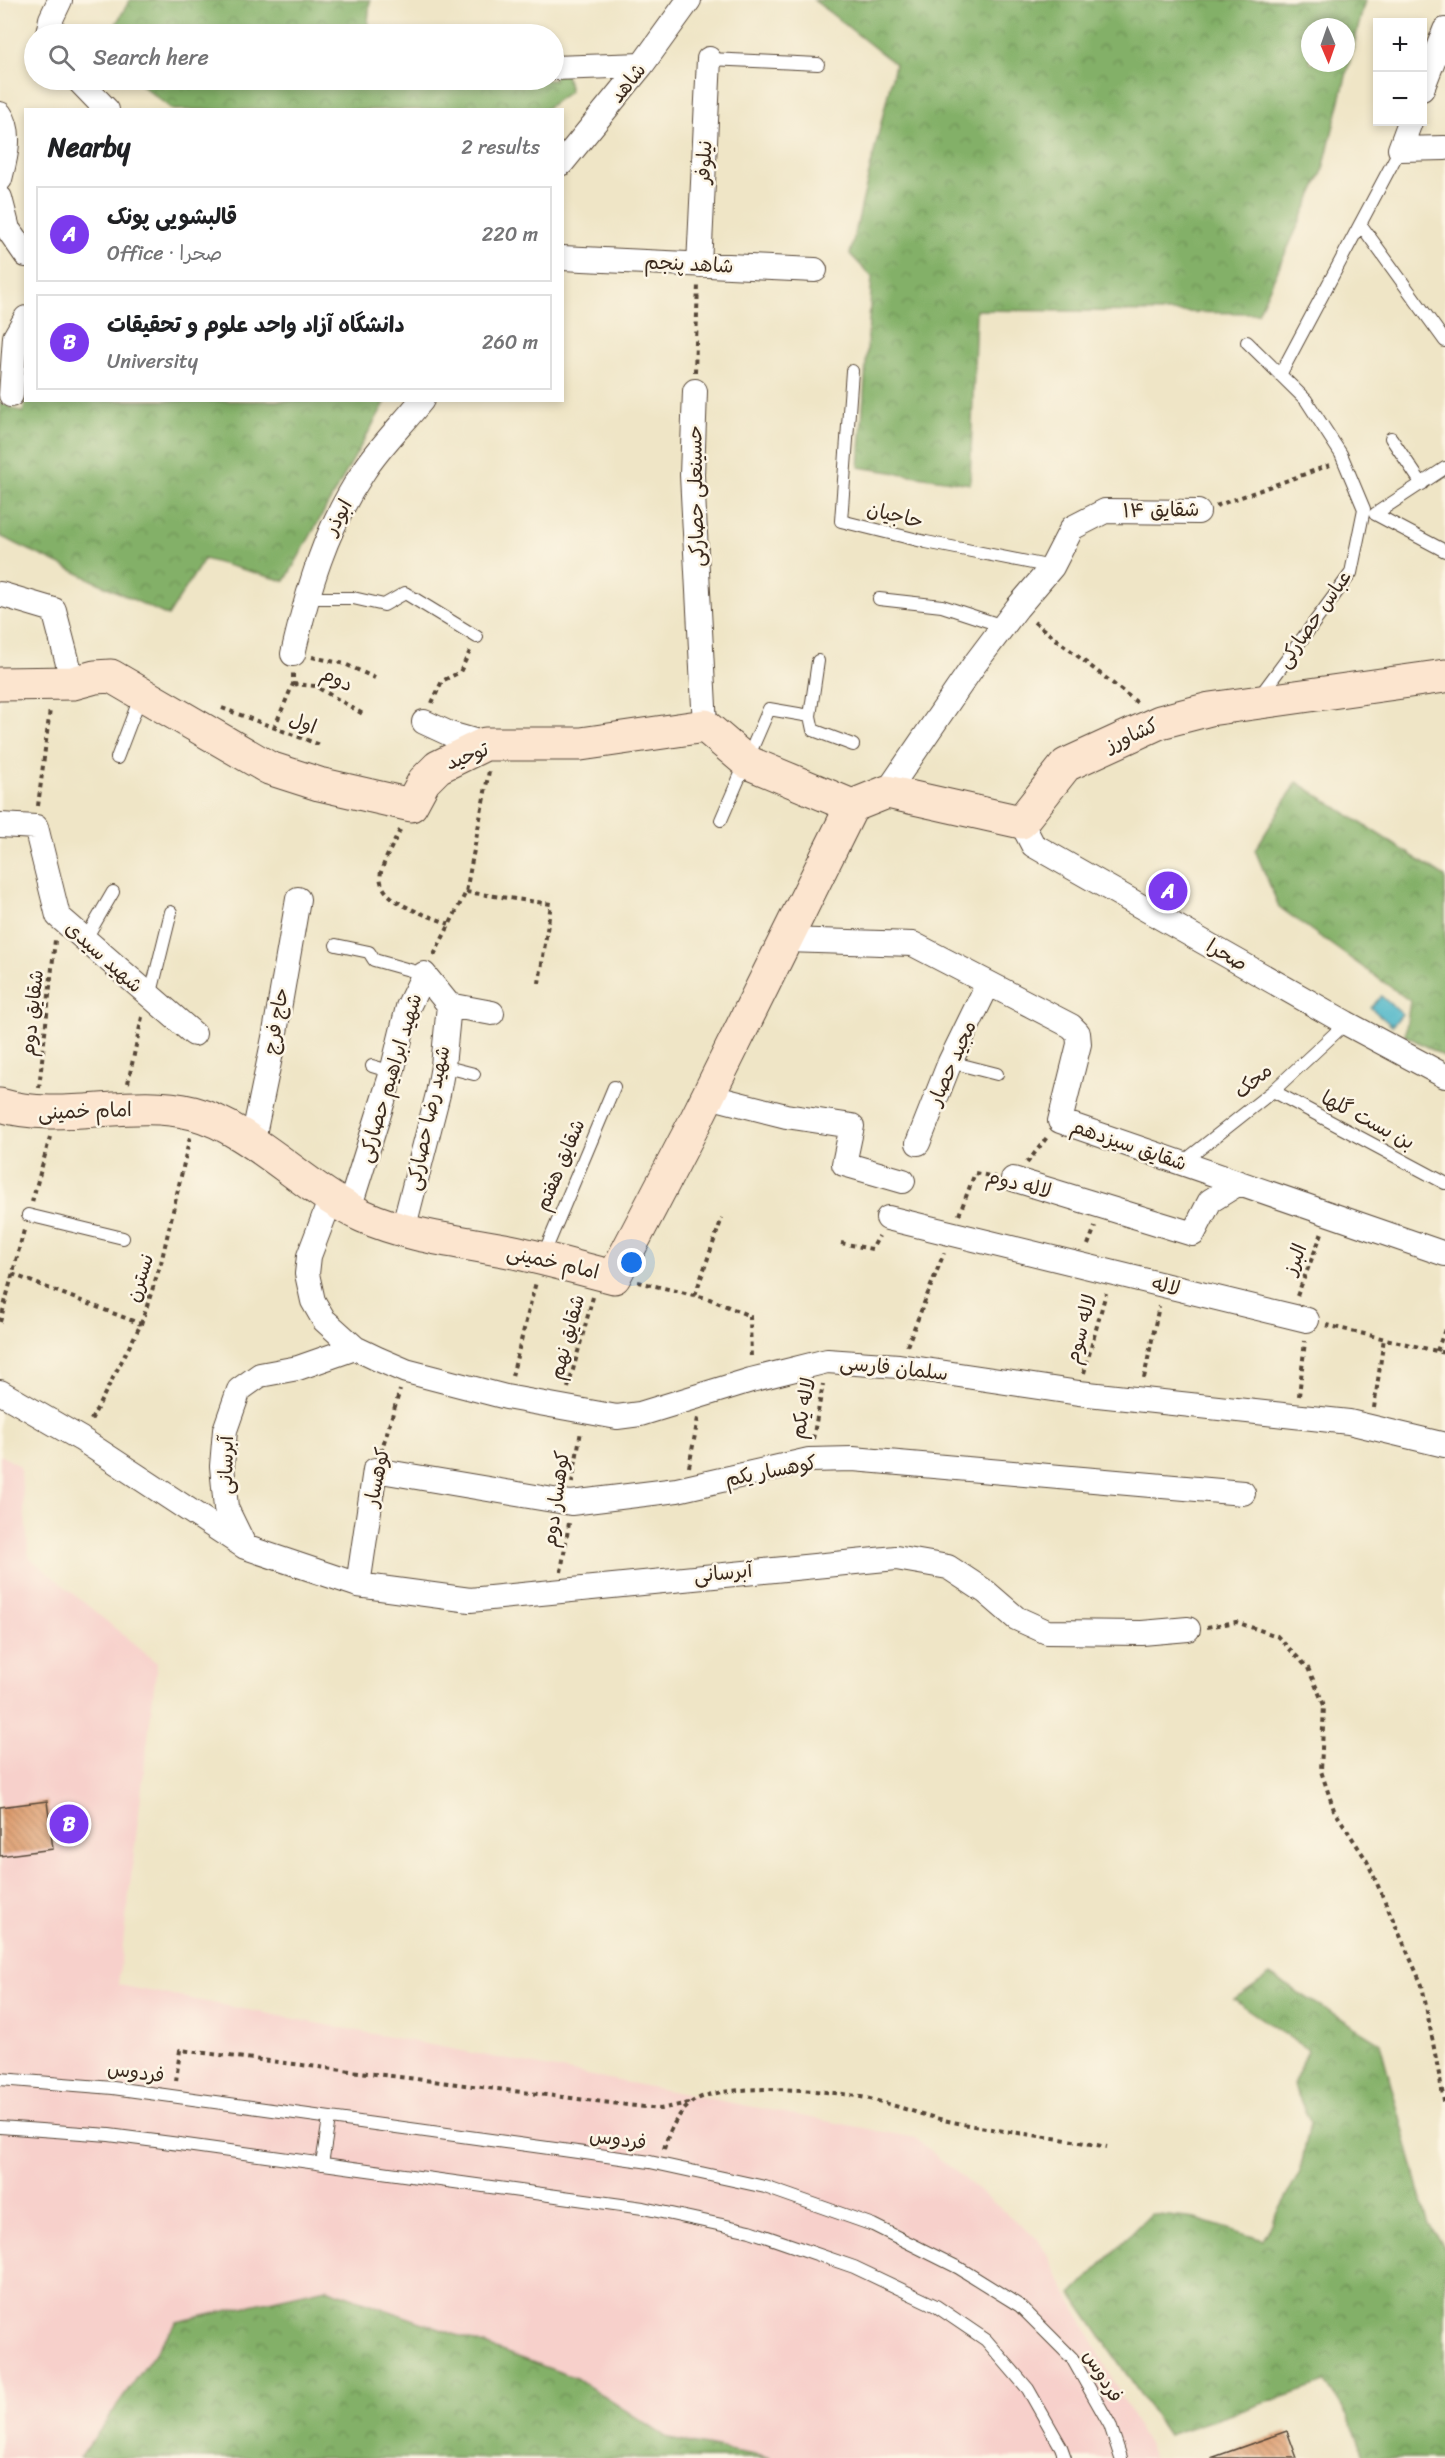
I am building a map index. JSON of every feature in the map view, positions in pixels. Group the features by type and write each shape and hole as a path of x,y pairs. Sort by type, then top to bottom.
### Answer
{"street":[{"path":"50,24 60,0"},
{"name":"شاهد","path":"564,161 642,65 689,0"},
{"path":"1427,76 1445,30"},
{"name":"نیلوفر","path":"699,265 709,59"},
{"path":"564,68 642,65"},
{"path":"88,90 105,108"},
{"path":"0,114 6,122 7,151 0,179"},
{"path":"1409,126 1400,149 1445,148"},
{"path":"0,198 8,229 24,252"},
{"name":"شاهد پنجم","path":"564,258 815,270"},
{"path":"10,395 15,336 24,321"},
{"name":"حسینعلی حصارکی","path":"695,391 692,475 705,726"},
{"name":"ابوذر","path":"293,654 306,598 326,539 364,470 420,402"},
{"name":"شقایق ۱۴","path":"887,792 1010,617 1052,567 1072,528 1105,511 1198,512"},
{"path":"0,594 54,610 63,683"},
{"path":"0,684 63,683 95,676 111,676 269,768 319,784 411,805"},
{"name":"کشاورز","path":"1021,822 1066,765 1160,722 1210,708 1445,676"},
{"path":"424,722 450,734 489,744"},
{"path":"705,726 747,762 852,806 887,792 1021,822"},
{"name":"توحید","path":"411,805 424,781 438,767 489,744 581,744 705,726"},
{"name":"امام خمینی","path":"0,1105 23,1112 169,1108 195,1113 225,1125 340,1203 403,1230 542,1257 607,1275 708,1096 852,806"},
{"name":"صحرا","path":"1021,822 1033,845 1346,1023 1445,1076"},
{"path":"0,825 36,828"},
{"name":"شهید سیدی","path":"36,828 57,916 194,1034"},
{"name":"حاج فرج","path":"252,1144 274,1038 298,899"},
{"name":"شقایق سیزدهم","path":"786,940 913,944 1071,1026 1078,1033 1079,1044 1060,1121 1445,1254"},
{"path":"424,974 449,1005 492,1013"},
{"name":"شهید ابراهیم حصارکی","path":"340,1203 382,1069 424,974"},
{"name":"مجید حصار","path":"918,1143 950,1062 988,984"},
{"name":"شهید رضا حصارکی","path":"403,1230 443,1066 449,1005"},
{"path":"708,1096 786,1116 852,1126 844,1164 903,1181"},
{"name":"لاله دوم","path":"1013,1179 1193,1234 1210,1201 1239,1183"},
{"path":"340,1203 309,1256 307,1274 313,1301 324,1320 355,1348"},
{"name":"لاله","path":"888,1218 1298,1318"},
{"name":"سلمان فارسی","path":"355,1348 406,1371 506,1397 617,1417 640,1414 751,1380 827,1361 899,1366 1079,1393 1296,1416 1371,1427 1445,1445"},
{"name":"آبرسانی","path":"245,1547 226,1508 222,1466 225,1430 239,1390 260,1374 298,1368 355,1348"},
{"name":"آبرسانی","path":"0,1392 81,1439 245,1547 358,1585 470,1600 896,1558 948,1567 986,1592 1016,1618 1047,1632 1142,1633 1188,1629"},
{"name":"کوهسار یکم","path":"375,1470 571,1503 686,1488 809,1460 853,1459 1243,1493"},
{"name":"کوهسار","path":"358,1585 375,1470"}],"lane":[{"path":"709,59 818,63"},
{"path":"1280,375 1400,149"},
{"path":"1361,225 1445,341"},
{"name":"عباس حصارکی","path":"1247,342 1305,400 1343,459 1364,508 1351,573 1255,703"},
{"name":"حاجیان","path":"852,371 841,521 926,542 1052,567"},
{"path":"1391,438 1422,484"},
{"path":"1445,468 1375,514 1445,551"},
{"path":"306,598 353,598 384,605 405,593 477,637"},
{"path":"879,599 1010,617"},
{"path":"818,661 810,716 813,730 853,744"},
{"path":"117,758 141,694"},
{"path":"721,820 769,710 810,716"},
{"path":"86,940 113,892"},
{"path":"148,996 171,912"},
{"path":"336,945 369,952 374,960 424,974"},
{"name":"محک","path":"1182,1163 1274,1091 1346,1023"},
{"path":"950,1062 997,1074"},
{"path":"443,1066 474,1074"},
{"name":"شقایق هفتم","path":"542,1257 614,1087"},
{"name":"بن بست گلها","path":"1274,1091 1445,1183"},
{"path":"28,1215 123,1238"},
{"name":"فردوس","path":"0,2079 113,2088 660,2164 765,2187 873,2225 959,2268 1020,2306 1072,2358 1110,2425 1121,2458"},
{"path":"322,2164 329,2119"},
{"path":"0,2127 109,2135 643,2208 750,2231 854,2266 936,2306 986,2340 1028,2388 1062,2446 1065,2458"}],"path":[{"path":"695,391 699,265"},
{"name":"شقایق ۱۴","path":"1198,512 1343,459"},
{"path":"1010,617 1160,722"},
{"path":"424,722 442,681 460,672 477,637"},
{"path":"293,654 345,664 375,678"},
{"path":"36,828 63,683"},
{"name":"دوم","path":"274,728 293,684 315,686 363,714"},
{"name":"اول","path":"274,728 323,746"},
{"name":"شهید ابراهیم حصارکی","path":"424,974 466,892 489,744"},
{"path":"411,805 381,874 384,892 392,900 449,924"},
{"path":"466,892 551,904 539,983"},
{"name":"شقایق دوم","path":"36,1112 57,916"},
{"path":"123,1110 148,996"},
{"name":"نسترن","path":"81,1439 141,1324 161,1263 195,1113"},
{"path":"1013,1179 1060,1121"},
{"name":"لاله دوم","path":"899,1366 975,1173 1013,1179"},
{"name":"لاله سوم","path":"1080,1264 1103,1207"},
{"name":"البرز","path":"1296,1416 1298,1318 1330,1214"},
{"path":"695,1295 722,1218"},
{"path":"841,1243 872,1249"},
{"path":"506,1397 542,1257"},
{"name":"لاله سوم","path":"1079,1393 1112,1272"},
{"path":"12,1274 141,1324"},
{"path":"607,1275 695,1295 750,1316 751,1380"},
{"name":"شقایق نهم","path":"574,1411 607,1275"},
{"path":"1139,1399 1163,1286"},
{"path":"1298,1318 1445,1353"},
{"path":"1437,1351 1445,1329"},
{"path":"1371,1427 1384,1338"},
{"name":"لاله یکم","path":"809,1460 827,1361"},
{"name":"کوهسار","path":"375,1470 406,1371"},
{"path":"686,1488 701,1395"},
{"name":"کوهسار دوم","path":"557,1590 571,1503 575,1459 574,1411"},
{"path":"1188,1629 1236,1622 1277,1636 1308,1668 1324,1705 1321,1771 1334,1810 1367,1861 1422,1985 1445,2106"},
{"path":"174,2097 180,2050 660,2109 734,2090 791,2090 860,2097 958,2123 1107,2147"},
{"path":"660,2164 670,2127 693,2102"}],"shaded area":[{"path":"0,1455 20,1466 29,1557 157,1663 118,1985 915,2138 1040,2241 1154,2458 0,2458"}],"green space":[{"path":"130,0 370,0 368,24 116,24"},
{"path":"814,0 1365,0 1355,40 1355,18 1301,18 1301,72 1347,72 1322,173 1258,313 976,310 970,484 859,467 872,277 850,254 895,64"},
{"path":"564,66 570,91 547,108 170,108 148,90 564,90"},
{"path":"0,402 23,413 26,402 385,402 285,581 204,559 168,616 0,536"},
{"path":"1297,782 1445,877 1445,1057 1405,1035 1410,1001 1279,907 1255,850"},
{"path":"1270,1975 1380,2043 1428,2223 1445,2248 1445,2458 1365,2458 1338,2400 1325,2383 1168,2435 1072,2294 1151,2214 1196,2219 1263,2240 1300,2172 1310,2122 1293,2084 1308,2050 1234,2000"},
{"path":"326,2288 576,2378 669,2439 771,2458 80,2458 177,2322"}],"water":[{"path":"1381,996 1402,1014 1392,1026 1371,1008"}],"building":[{"path":"47,1801 53,1849 0,1856 0,1807"},
{"path":"1287,2431 1297,2458 1211,2458"}],"place":[{"name":"قالبشویی پونک","path":"1168,891"},
{"name":"دانشگاه آزاد واحد علوم و تحقیقات","path":"69,1824"}]}
